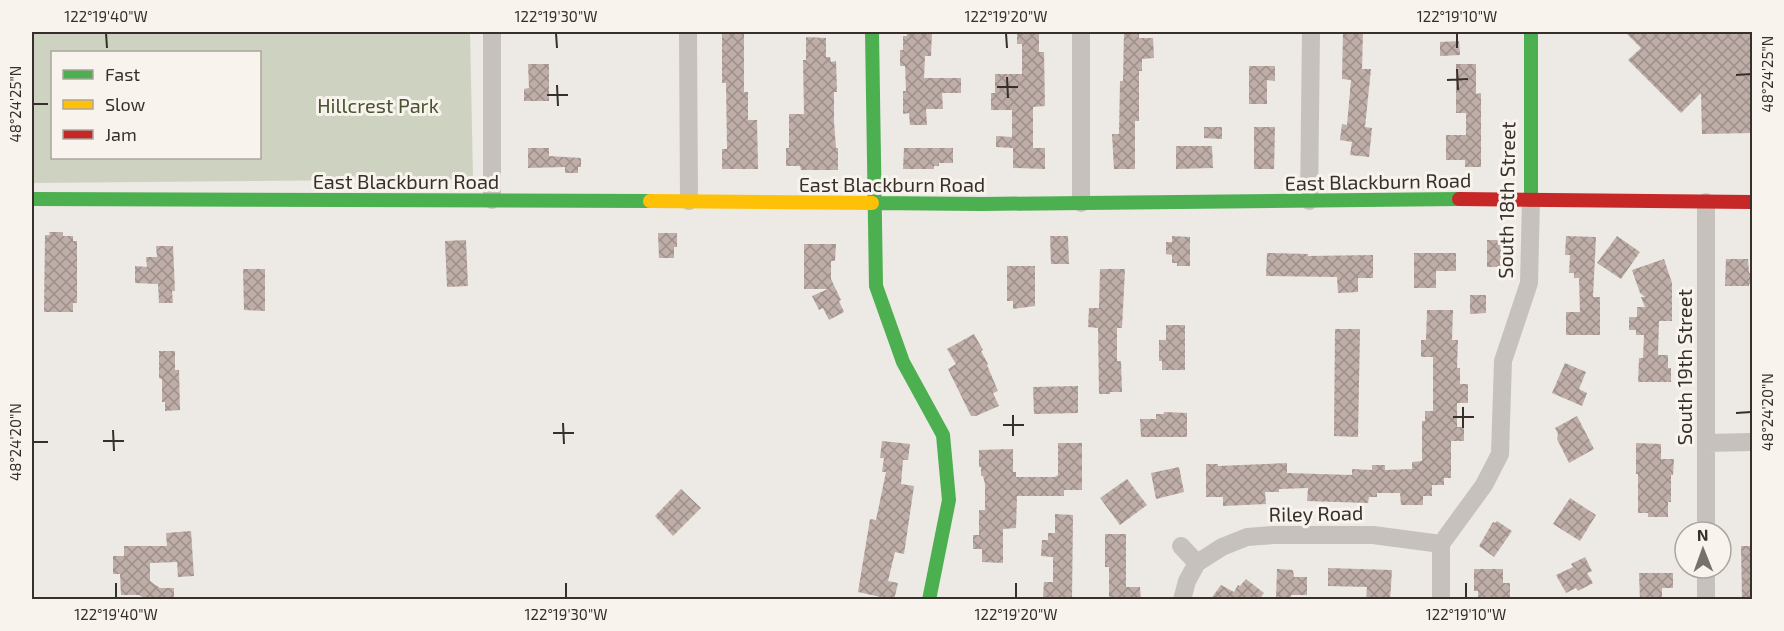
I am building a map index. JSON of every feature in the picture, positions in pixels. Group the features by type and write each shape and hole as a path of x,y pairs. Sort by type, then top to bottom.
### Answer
{"street":[{"path":"492,32 492,200"},
{"path":"688,32 689,201"},
{"path":"872,32 876,286 903,362 943,435 949,500 929,600"},
{"path":"1081,32 1081,203"},
{"path":"1309,201 1311,32"},
{"name":"South 18th Street","path":"1441,544 1484,485 1500,454 1503,361 1528,283 1532,32"},
{"name":"East Blackburn Road","path":"32,199 981,204 1531,200 1752,202"},
{"name":"South 19th Street","path":"1706,202 1706,520"},
{"path":"1706,443 1752,442"},
{"name":"Riley Road","path":"1197,562 1247,537 1274,535 1373,535 1441,544"},
{"path":"1441,544 1441,600"},
{"path":"1181,546 1197,562 1187,581 1182,600"},
{"path":"1706,580 1706,600"}],"green space":[{"name":"Hillcrest Park","path":"32,32 470,32 473,179 32,183"}],"building":[{"path":"722,32 744,32 744,92 748,92 748,120 757,120 758,169 722,169 722,149 727,149 726,83 722,83"},
{"path":"907,32 932,32 931,56 925,56 924,78 961,78 961,93 942,93 943,109 926,109 927,125 910,125 909,113 903,114 903,91 906,91 905,66 900,66 900,50 903,50 903,36 907,36"},
{"path":"1017,32 1039,32 1039,52 1044,52 1045,106 1033,107 1033,148 1045,148 1045,169 1013,168 1013,148 996,147 996,136 1012,137 1012,110 991,110 991,93 995,93 995,74 1022,74 1022,44 1017,44"},
{"path":"1124,32 1139,32 1139,38 1153,38 1154,58 1142,59 1142,71 1139,71 1139,121 1135,121 1135,169 1114,169 1112,134 1119,134"},
{"path":"1343,32 1363,32 1362,69 1371,69 1365,127 1372,128 1369,157 1350,155 1352,142 1340,140 1342,124 1347,125 1351,80 1342,79"},
{"path":"1625,32 1752,32 1752,133 1702,134 1701,93 1681,113 1628,60 1641,48"},
{"path":"806,37 826,38 826,57 830,57 831,62 836,61 837,92 834,92 834,122 836,148 838,148 838,170 801,170 800,166 786,166 786,148 789,148 789,114 804,114 803,60 806,60"},
{"path":"1459,41 1460,55 1440,56 1440,42"},
{"path":"528,64 549,64 549,101 524,101 524,89 529,88"},
{"path":"1456,64 1476,64 1476,94 1481,93 1481,167 1465,167 1465,160 1446,160 1446,135 1466,135 1466,113 1456,113"},
{"path":"1249,66 1275,66 1275,81 1267,80 1267,104 1249,104"},
{"path":"1204,127 1222,127 1222,139 1204,138"},
{"path":"1254,127 1275,127 1274,169 1254,169"},
{"path":"1176,146 1212,146 1213,168 1176,169"},
{"path":"528,148 549,148 549,156 581,158 581,167 578,167 578,173 565,173 565,167 528,168"},
{"path":"904,148 953,148 953,163 939,163 939,166 934,166 934,169 903,169"},
{"path":"49,232 63,232 63,236 73,236 73,241 77,241 77,303 73,303 73,312 44,312 45,235 50,235"},
{"path":"658,233 677,233 674,258 659,258"},
{"path":"1050,236 1068,236 1069,264 1051,264"},
{"path":"1172,236 1190,237 1190,266 1177,266 1177,263 1172,263 1172,255 1166,254 1166,242 1172,242"},
{"path":"1566,236 1596,237 1593,297 1600,297 1600,335 1566,335 1566,312 1580,312 1579,278 1574,278 1574,273 1569,273 1570,255 1565,255"},
{"path":"1617,236 1640,252 1621,279 1597,263"},
{"path":"466,240 468,286 447,287 445,241"},
{"path":"1487,240 1506,240 1506,267 1487,267"},
{"path":"804,244 836,244 835,261 831,261 831,279 844,312 829,320 823,308 819,310 812,296 828,289 804,289"},
{"path":"156,246 173,246 175,291 172,291 173,303 159,303 158,284 135,283 135,266 147,267 146,257 157,257"},
{"path":"1267,253 1308,254 1308,256 1373,255 1373,278 1358,278 1358,292 1338,293 1337,277 1266,276"},
{"path":"1414,253 1456,253 1456,271 1436,271 1436,288 1414,288"},
{"path":"1664,259 1672,283 1672,321 1659,321 1658,355 1668,355 1671,382 1638,382 1639,358 1643,358 1644,335 1636,335 1636,330 1629,330 1629,317 1637,317 1637,307 1645,307 1641,297 1645,297 1640,293 1632,270"},
{"path":"1726,259 1748,259 1752,284 1725,286"},
{"path":"1007,266 1035,266 1035,306 1013,309 1013,301 1007,301"},
{"path":"243,269 265,269 265,311 244,310"},
{"path":"1100,269 1125,269 1122,328 1117,328 1117,361 1121,361 1122,392 1110,392 1110,394 1099,394 1098,328 1088,327 1089,308 1099,308"},
{"path":"1470,295 1486,295 1486,313 1470,314"},
{"path":"1427,310 1453,310 1452,340 1458,340 1457,368 1460,368 1460,384 1468,384 1468,403 1457,403 1457,427 1464,427 1464,441 1451,441 1451,478 1444,478 1444,485 1432,485 1432,496 1423,496 1423,505 1401,505 1400,493 1377,493 1377,497 1369,497 1368,503 1307,501 1308,488 1265,492 1266,504 1223,506 1223,497 1206,497 1206,464 1218,464 1218,466 1287,463 1287,473 1352,475 1352,469 1372,470 1372,465 1385,465 1385,470 1412,469 1412,462 1422,461 1422,421 1425,421 1425,411 1433,411 1433,357 1421,357 1421,340 1426,340"},
{"path":"1166,325 1185,325 1185,370 1162,370 1162,361 1159,361 1159,340 1166,340"},
{"path":"1335,329 1360,329 1358,437 1334,436"},
{"path":"974,334 983,350 981,351 998,391 993,393 999,406 971,416 948,369 956,364 947,349"},
{"path":"159,351 175,351 175,370 179,370 180,410 165,411 165,402 162,402 162,379 159,378"},
{"path":"1565,363 1586,372 1579,389 1587,393 1582,406 1552,393"},
{"path":"1078,386 1078,413 1034,414 1033,387"},
{"path":"1164,412 1187,413 1187,437 1141,437 1140,419 1156,419 1156,414 1164,414"},
{"path":"1577,416 1594,449 1569,463 1557,439 1558,434 1555,428"},
{"path":"882,441 910,444 908,460 903,460 901,484 914,486 904,554 895,552 888,581 898,583 894,600 858,592 870,519 876,520 886,472 882,472 884,458 880,458"},
{"path":"1058,443 1082,443 1082,490 1064,490 1064,496 1017,496 1016,528 1003,529 1003,563 982,562 982,549 973,549 973,535 979,535 979,510 985,510 985,484 981,476 981,467 979,467 979,450 1013,449 1013,472 1016,472 1016,477 1055,477 1058,475"},
{"path":"1636,443 1661,444 1661,459 1674,459 1668,517 1648,517 1648,513 1638,513"},
{"path":"1179,467 1184,492 1156,499 1151,473"},
{"path":"1127,479 1147,505 1120,525 1100,498"},
{"path":"681,489 701,508 673,536 655,516"},
{"path":"1570,498 1596,515 1580,541 1553,524"},
{"path":"1055,514 1073,515 1072,598 1043,597 1044,582 1053,582 1053,557 1041,556 1042,540 1048,540 1048,533 1055,533"},
{"path":"1497,521 1512,531 1494,557 1479,546 1493,522"},
{"path":"191,531 194,576 178,577 177,562 150,563 150,581 160,588 174,588 174,600 148,600 139,595 121,595 120,574 113,574 113,556 124,556 124,546 167,546 166,533"},
{"path":"1105,534 1126,534 1126,587 1140,587 1141,600 1109,600 1109,567 1105,567"},
{"path":"1741,546 1752,546 1752,600 1742,600"},
{"path":"1585,557 1592,571 1587,573 1593,583 1578,591 1576,588 1566,593 1556,575 1573,567 1571,564"},
{"path":"1328,568 1392,570 1390,600 1366,600 1367,587 1328,586"},
{"path":"1277,569 1293,570 1294,577 1307,577 1307,595 1291,595 1291,600 1276,600"},
{"path":"1474,569 1503,569 1503,583 1510,583 1510,600 1478,600 1478,591 1474,591"},
{"path":"1639,573 1673,573 1673,588 1662,588 1662,600 1640,600"},
{"path":"1246,579 1264,593 1259,600 1210,600 1221,585 1234,592 1238,585 1240,586"}],"traffic: fast":[{"path":"872,32 876,286 903,362 943,435 949,500 929,600"},
{"path":"1531,32 1531,200"},
{"path":"32,199 650,201"},
{"path":"872,203 1459,199"}],"traffic: slow":[{"path":"650,201 872,203"}],"traffic: jam":[{"path":"1459,199 1752,202"}]}
